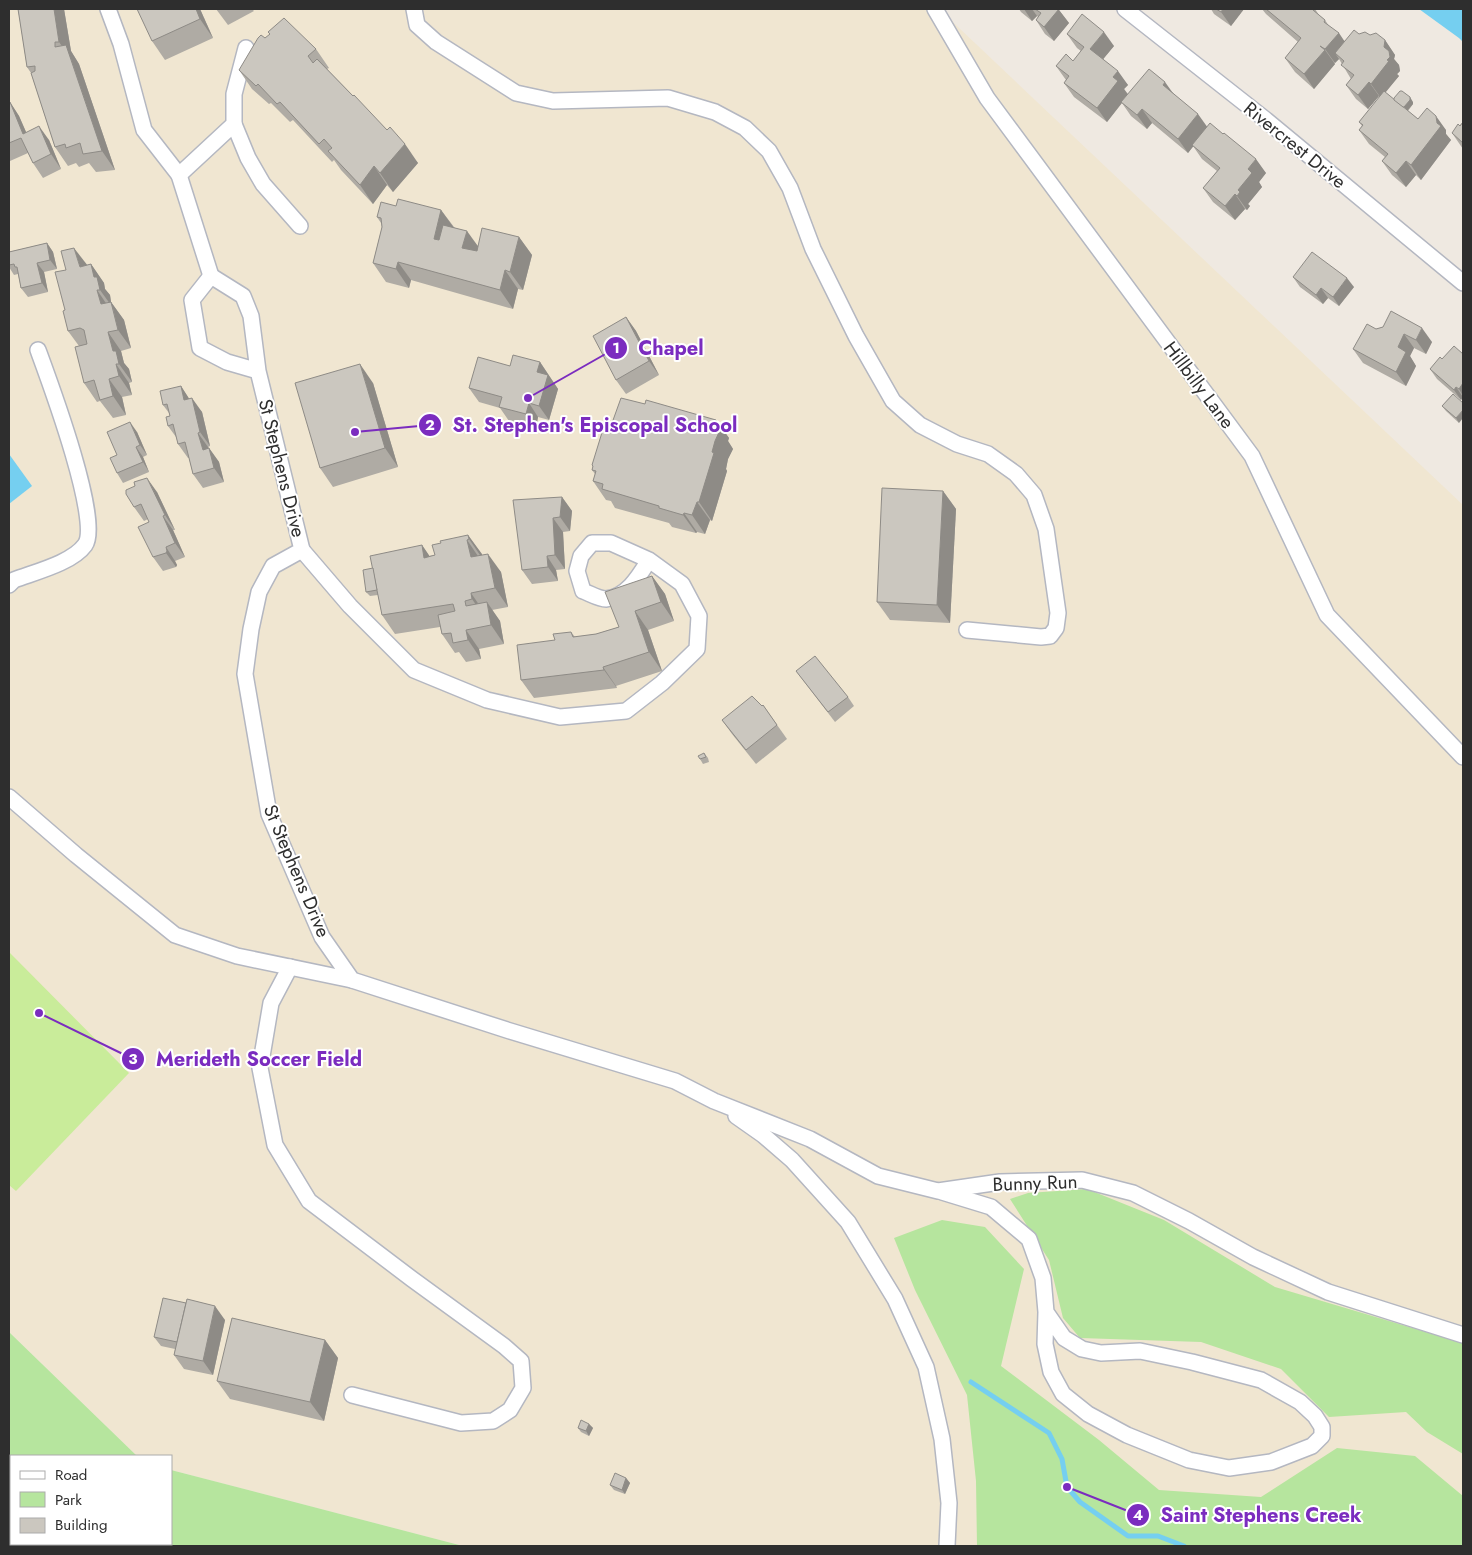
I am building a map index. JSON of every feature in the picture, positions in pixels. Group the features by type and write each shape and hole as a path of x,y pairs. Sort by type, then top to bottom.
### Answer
{"street":[{"path":"108,9 121,44 144,130 179,175 211,276 192,300 200,348 227,362 258,371"},
{"path":"414,9 418,25 436,42 516,93 553,101 668,98 715,112 745,128 769,152 790,188 814,249 856,336 893,401 920,425 957,444 988,454 1016,474 1034,495 1046,529 1058,612 1056,628 1050,636 1041,637 967,630"},
{"name":"Hillbilly Lane","path":"935,9 986,98 1252,456 1327,615 1463,757"},
{"name":"Rivercrest Drive","path":"1125,9 1266,120 1463,283"},
{"path":"246,48 234,94 234,124 248,158 264,184 300,226"},
{"path":"179,175 234,124"},
{"name":"St Stephens Drive","path":"211,276 243,296 251,316 258,371 302,550 273,566 259,592 251,629 245,674 269,814 322,937 352,980"},
{"path":"9,585 14,580 74,556 87,543 89,522 82,492 63,418 38,350"},
{"path":"302,550 350,606 414,670 487,700 560,717 626,711 662,683 696,649 699,616 682,584 649,560 611,543 592,543 581,556 577,571 583,590 605,599 624,593 649,560"},
{"path":"9,798 174,934 237,956 352,980 510,1031 675,1081 714,1101 763,1134 792,1160 848,1222 895,1299 926,1367 942,1439 949,1503 947,1546"},
{"path":"290,967 271,1004 260,1068 275,1145 309,1201 521,1360 523,1388 510,1410 493,1421 461,1423 352,1395"},
{"name":"Bunny Run","path":"714,1101 810,1139 878,1176 938,1191 1000,1182 1082,1180 1133,1193 1189,1221 1253,1257 1328,1292 1463,1335"},
{"path":"938,1191 992,1207 1029,1239 1043,1278 1046,1344 1051,1372 1063,1394 1088,1414 1127,1435 1189,1460 1229,1468 1271,1462 1312,1446 1322,1436 1322,1428 1315,1416 1300,1402 1261,1380 1140,1351 1102,1352 1082,1348 1064,1338 1046,1312"}],"shaded area":[{"path":"9,9 939,9 1463,505 1463,1515 1341,1546 463,1546 172,1470 172,1455 136,1455 9,1332"}],"green space":[{"path":"9,952 129,1073 16,1191 9,1185"},
{"path":"1087,1189 1164,1220 1275,1287 1463,1343 1463,1454 1427,1432 1406,1412 1329,1417 1281,1369 1201,1342 1080,1338 1063,1318 1049,1260 1010,1199 1028,1193"},
{"path":"942,1220 985,1227 1024,1269 1001,1366 1099,1440 1159,1490 1261,1497 1337,1448 1415,1456 1463,1496 1463,1546 977,1546 976,1481 967,1395 915,1290 894,1238"},
{"path":"9,1332 136,1455 10,1455 10,1545 172,1545 172,1470 463,1546 9,1546"}],"water":[{"path":"1419,9 1463,9 1463,42 1459,38"},
{"path":"9,454 32,486 9,504"}],"building":[{"path":"18,9 54,9 59,42 55,42 55,47 66,45 102,151 83,154 80,143 66,148 65,144 55,147 31,73 35,71 35,66 27,67"},
{"path":"137,9 196,9 200,19 152,41"},
{"path":"1035,9 1059,9 1044,27 1036,20 1041,13"},
{"path":"1266,9 1314,9 1325,20 1324,22 1339,33 1325,49 1320,46 1325,50 1304,74 1285,58 1301,38"},
{"path":"1082,14 1104,32 1090,49 1118,71 1113,77 1118,81 1097,108 1064,83 1069,76 1056,66 1066,54 1073,61 1084,47 1067,34"},
{"path":"284,18 316,49 308,56 313,63 317,59 387,130 390,127 405,144 380,173 374,166 360,185 328,151 332,148 324,139 319,144 280,102 277,104 258,84 256,86 239,70 258,38 261,35 265,38 270,34 268,32"},
{"path":"1354,30 1359,34 1365,32 1370,35 1376,33 1385,40 1384,47 1389,51 1390,57 1371,84 1369,82 1358,95 1346,85 1354,75 1341,65 1344,61 1335,53"},
{"path":"1149,69 1165,82 1163,85 1198,114 1178,139 1142,109 1137,115 1121,102"},
{"path":"1384,91 1418,119 1427,108 1436,116 1437,123 1441,126 1411,165 1406,161 1396,173 1382,161 1388,154 1359,130 1363,125 1359,122"},
{"path":"1400,91 1410,97 1410,100 1404,107 1394,100"},
{"path":"9,102 23,134 39,126 51,154 33,163 21,138 9,143"},
{"path":"1463,122 1463,143 1452,133 1458,124 1460,126"},
{"path":"1210,123 1256,159 1248,169 1252,173 1238,190 1240,192 1237,196 1235,194 1225,206 1203,188 1220,168 1192,145"},
{"path":"398,199 441,210 434,239 439,240 443,225 467,231 462,248 477,251 482,228 519,237 510,272 505,270 500,290 398,262 396,269 373,263 382,227 381,218 377,217 381,202 396,206"},
{"path":"47,243 50,260 37,263 42,283 21,288 17,267 14,264 9,265 9,252"},
{"path":"74,248 80,267 91,264 94,277 97,277 100,290 97,290 101,304 111,302 118,330 108,332 113,351 116,351 119,364 116,364 119,376 109,379 113,396 100,400 94,380 84,383 75,347 87,344 84,330 80,328 68,331 63,311 65,310 55,272 66,270 61,251"},
{"path":"1312,252 1347,278 1333,297 1321,288 1316,295 1293,277"},
{"path":"1391,311 1422,328 1416,340 1404,334 1398,347 1406,352 1396,372 1353,349 1367,324 1376,329 1383,327"},
{"path":"626,317 649,361 616,380 593,336"},
{"path":"1454,346 1463,354 1463,383 1459,389 1456,387 1454,390 1430,369 1440,357 1442,359"},
{"path":"513,355 540,362 537,372 548,375 539,406 529,403 526,414 499,407 502,397 469,388 478,357 510,366"},
{"path":"360,364 385,448 320,468 295,383"},
{"path":"181,386 184,400 192,398 203,450 209,448 214,468 193,474 185,442 178,444 173,424 168,426 166,417 170,416 167,404 163,405 160,391"},
{"path":"1453,394 1463,403 1463,410 1456,418 1442,406"},
{"path":"621,398 645,404 646,400 716,420 713,426 720,430 715,441 712,452 714,453 699,502 697,502 692,515 684,513 683,515 602,489 603,484 593,481 596,471 592,470 592,465 604,426 606,427 608,422 612,423"},
{"path":"130,422 140,445 136,447 143,462 117,473 110,458 117,455 107,432"},
{"path":"147,478 165,515 163,516 175,543 166,547 166,553 153,557 138,527 149,522 141,504 134,507 126,494 126,490 135,486 134,482"},
{"path":"882,488 943,491 937,605 877,602"},
{"path":"562,497 560,517 553,518 555,555 547,556 548,567 522,570 513,500"},
{"path":"468,535 469,539 467,540 471,557 488,554 495,588 471,593 472,599 465,601 466,606 487,602 491,625 466,630 468,640 453,643 451,633 442,634 438,615 455,611 453,604 382,615 370,556 422,545 424,558 435,555 432,545 441,543 440,541"},
{"path":"373,568 377,590 366,592 363,570"},
{"path":"652,576 661,602 635,611 649,652 603,667 604,670 521,680 517,645 555,640 553,634 571,632 573,637 596,634 619,627 605,592"},
{"path":"815,656 848,697 828,712 796,671"},
{"path":"752,696 763,705 777,725 746,750 722,720"},
{"path":"704,753 706,757 700,759 698,756"},
{"path":"163,1298 186,1303 177,1342 154,1337"},
{"path":"187,1299 215,1306 203,1361 174,1355"},
{"path":"232,1318 325,1340 310,1402 217,1381"},
{"path":"581,1420 589,1424 586,1431 578,1428"},
{"path":"615,1473 626,1478 622,1490 610,1485"}],"waterway":[{"path":"971,1382 1049,1433 1062,1459 1067,1487 1080,1502 1128,1536 1158,1536 1184,1546"}],"place":[{"name":"Chapel","path":"528,398"},
{"name":"St. Stephen's Episcopal School","path":"355,432"},
{"name":"Merideth Soccer Field","path":"39,1013"},
{"name":"Saint Stephens Creek","path":"1067,1487"}]}
